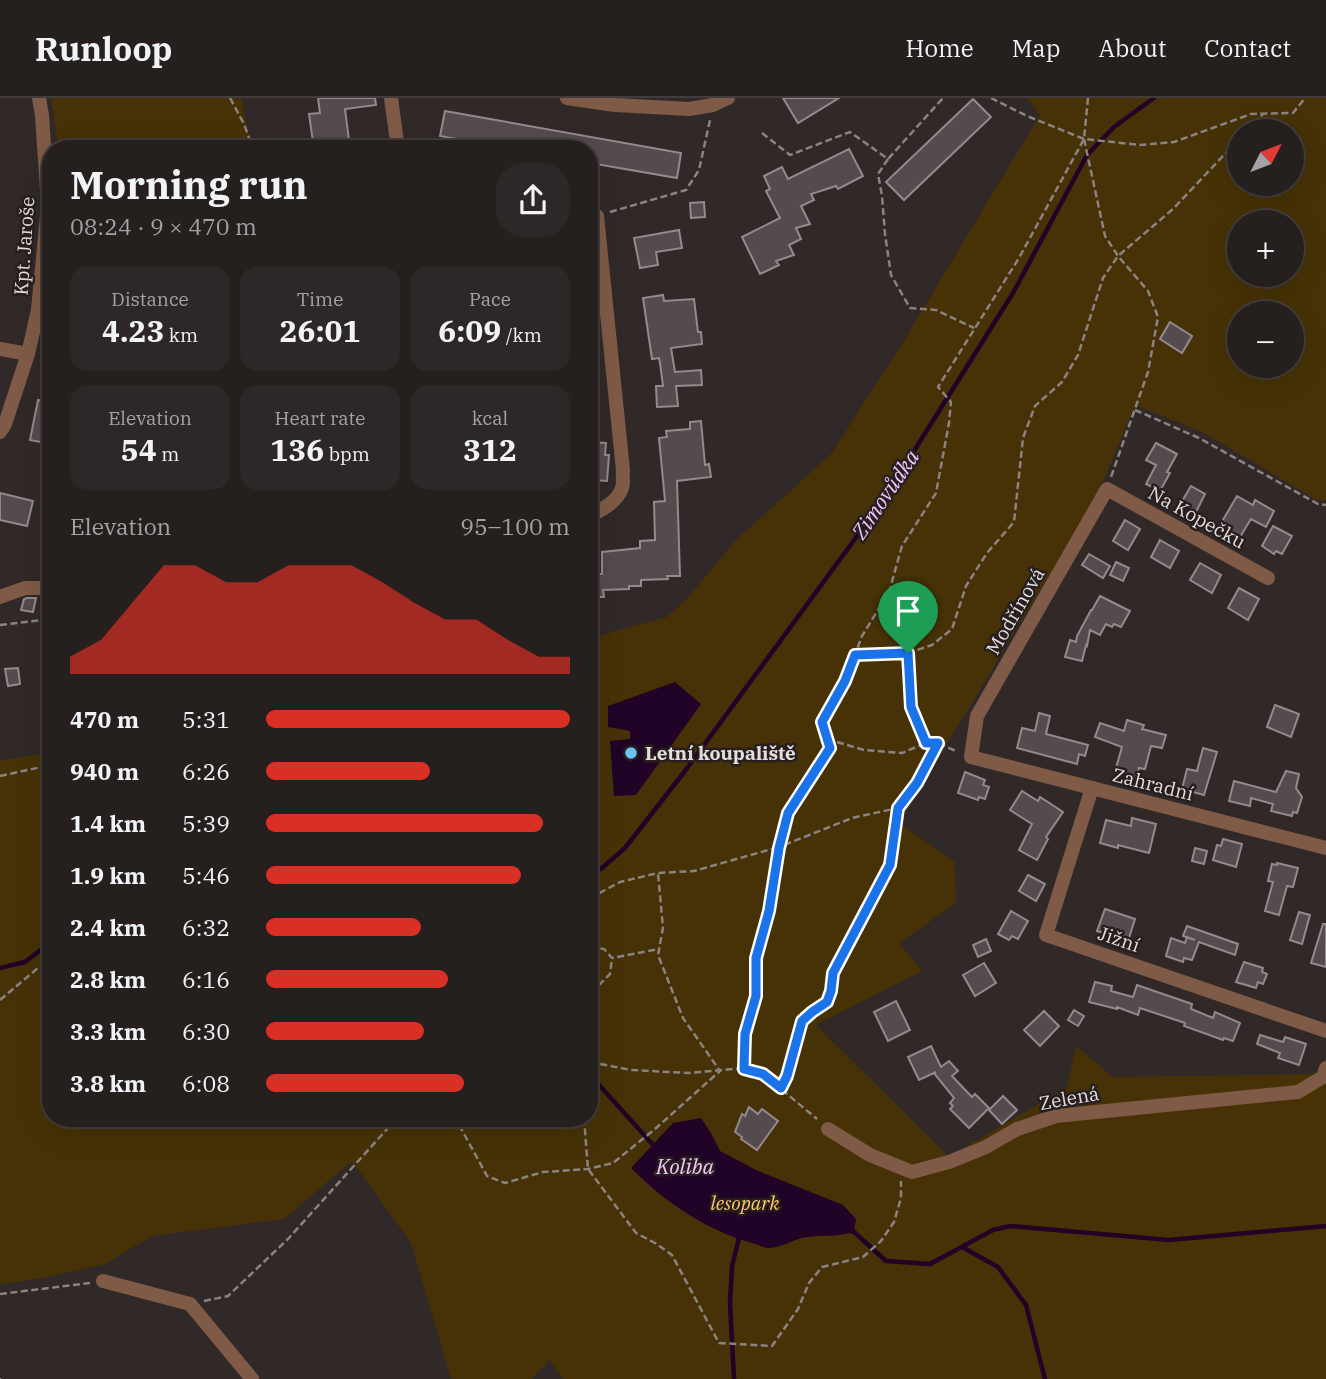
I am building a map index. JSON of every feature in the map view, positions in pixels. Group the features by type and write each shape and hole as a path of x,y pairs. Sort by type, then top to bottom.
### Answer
{"street":[{"name":"Kpt. Jaroše","path":"39,98 44,140"},
{"path":"391,98 397,140"},
{"path":"567,98 615,105 689,109 713,106 728,98"},
{"path":"598,226 622,470 622,489 615,500 598,512"},
{"name":"Kpt. Jaroše","path":"0,432 28,354 38,310 42,268"},
{"path":"598,293 605,293"},
{"path":"0,349 28,354"},
{"name":"Na Kopečku","path":"1107,489 1268,578"},
{"name":"Modřínová","path":"971,757 977,716 1107,489"},
{"path":"0,597 24,588 42,588"},
{"name":"Zahradní","path":"971,757 1326,848"},
{"name":"Jižní","path":"1092,788 1046,935 1326,1031"},
{"name":"Zelená","path":"828,1129 870,1154 912,1172 986,1147 1017,1129 1056,1116 1298,1092 1323,1077 1326,1068"},
{"path":"103,1281 190,1304 252,1379"}],"path":[{"path":"230,98 250,140"},
{"path":"943,98 888,159 878,174 885,234 891,275 910,308 936,310 974,328"},
{"path":"991,98 1084,139 1140,145 1174,142 1251,114 1293,113 1305,98"},
{"path":"1088,98 1084,139 1105,236 1118,256 1148,290 1158,317 1148,372 1107,489"},
{"path":"598,216 686,190 699,170 713,106"},
{"path":"1258,119 1263,114"},
{"path":"762,133 790,155 850,132 888,159"},
{"path":"744,1069 745,1034 756,996 756,958 769,911 779,848 788,813 830,748 822,722 845,681 862,636 889,592 902,546 936,493 951,402 938,387 1019,258 1084,139"},
{"path":"855,655 908,653 932,645 952,629 966,586 986,553 1014,522 1023,438 1035,406 1062,382 1078,355 1103,278 1118,256 1173,208 1227,152"},
{"path":"1135,410 1199,438 1318,504 1326,505"},
{"path":"0,625 42,621"},
{"path":"908,653 911,707 926,743"},
{"path":"827,739 864,750 902,753 926,743 938,743 971,757"},
{"path":"781,1088 787,1076 802,1021 827,1002 833,973 890,865 898,808 917,783 938,743"},
{"path":"0,776 42,767"},
{"path":"598,893 620,881 657,873 694,871 779,848 852,818 898,808"},
{"path":"657,873 663,928 658,955 682,1018 720,1071"},
{"path":"598,948 604,949 612,958 610,974 598,986"},
{"path":"612,958 659,949"},
{"path":"0,1000 42,965"},
{"path":"598,1064 631,1070 689,1073 744,1069 763,1074 828,1129"},
{"path":"460,1127 487,1176 505,1183 543,1172 589,1169 613,1163 720,1071"},
{"path":"190,1304 228,1296 288,1238 389,1127"},
{"path":"585,1127 589,1169 636,1233 671,1255 719,1343 772,1346 797,1308 809,1283 822,1267 863,1257 881,1241 894,1222 901,1198 900,1167"},
{"path":"0,1294 103,1281"}],"green space":[{"path":"51,98 241,98 250,140 58,140"},
{"name":"lesopark","path":"1027,98 1326,98 1326,501 1317,500 1204,433 1135,405 1096,498 899,823 955,862 956,903 899,943 922,971 816,1025 949,1157 1067,1087 1076,1046 1113,1077 1326,1074 1326,1379 563,1379 549,1360 532,1379 451,1379 411,1243 352,1161 284,1219 152,1236 105,1264 0,1284 0,761 42,754 42,1127 598,1127 598,636 667,617 687,599 736,540 831,454 897,352 1040,115"}],"water":[{"path":"675,682 701,704 636,795 614,796 610,741 630,739 630,731 608,727 608,706"},
{"name":"Koliba","path":"701,1118 720,1151 756,1170 843,1205 856,1219 854,1232 806,1237 778,1247 764,1247 716,1230 685,1213 631,1168 673,1123"}],"building":[{"path":"318,98 375,98 376,105 345,109 349,140 313,140 309,114 320,113"},
{"path":"783,98 839,98 798,123"},
{"path":"973,99 991,117 904,200 886,182"},
{"path":"445,111 681,153 677,178 598,164 598,140 462,140 440,136"},
{"path":"849,149 863,176 838,189 836,186 811,194 814,200 801,206 810,224 796,228 801,239 789,245 794,255 776,261 779,265 760,274 742,237 780,218 766,191 770,189 764,176 782,167 788,179"},
{"path":"704,202 705,217 691,218 690,203"},
{"path":"679,230 682,248 656,252 658,265 640,268 634,238"},
{"path":"663,295 664,301 694,299 702,344 671,348 675,372 701,370 702,385 676,386 678,406 657,407 656,386 663,386 659,358 652,359 643,298"},
{"path":"1170,322 1192,336 1182,353 1160,339"},
{"path":"38,400 42,401 42,442 30,440"},
{"path":"701,421 705,465 709,464 711,477 677,481 680,576 641,580 641,586 603,590 604,597 598,597 602,552 640,548 640,541 655,540 654,502 665,501 659,438 667,437 666,431 690,429 690,422"},
{"path":"598,442 606,443 605,455 609,455 607,481 598,480"},
{"path":"1156,443 1177,454 1160,491 1146,484 1156,465 1146,460"},
{"path":"1191,486 1205,494 1196,512 1181,503"},
{"path":"0,493 33,501 27,526 0,520"},
{"path":"1237,496 1253,505 1255,500 1274,511 1266,527 1251,519 1240,537 1220,525"},
{"path":"1125,520 1140,529 1128,550 1113,541"},
{"path":"1273,526 1292,536 1282,554 1276,551 1274,554 1262,546"},
{"path":"1160,540 1179,551 1170,568 1151,557"},
{"path":"1089,554 1110,566 1103,578 1082,565"},
{"path":"1116,562 1129,568 1123,581 1110,575"},
{"path":"1200,563 1221,575 1212,593 1190,580"},
{"path":"1239,588 1259,599 1248,620 1228,608"},
{"path":"1100,596 1130,611 1121,627 1106,624 1100,635 1090,630 1082,661 1065,657 1070,640 1076,642"},
{"path":"36,598 33,612 21,610 24,599"},
{"path":"18,668 20,684 8,686 5,669"},
{"path":"1275,705 1299,714 1291,737 1267,727"},
{"path":"1039,713 1050,716 1046,734 1088,745 1085,756 1079,754 1077,764 1017,748 1022,728 1035,731"},
{"path":"1127,720 1144,725 1142,729 1166,735 1162,748 1151,746 1145,769 1139,768 1137,777 1115,771 1122,747 1095,737 1100,723 1124,731"},
{"path":"1203,748 1217,752 1204,795 1182,789 1187,769 1197,771"},
{"path":"1286,771 1299,774 1296,788 1302,797 1297,813 1293,812 1292,816 1271,811 1273,804 1251,798 1250,806 1229,801 1234,781 1276,792"},
{"path":"965,772 985,780 983,785 989,787 985,799 979,797 978,800 958,793"},
{"path":"1022,791 1038,801 1040,797 1063,812 1046,837 1048,839 1037,860 1019,850 1032,824 1010,810"},
{"path":"1132,818 1156,824 1149,853 1100,843 1106,820 1131,826"},
{"path":"1223,839 1242,844 1236,867 1213,860 1217,845 1221,846"},
{"path":"1195,848 1207,851 1204,864 1192,861"},
{"path":"1272,864 1298,868 1293,887 1287,886 1279,915 1265,911 1273,882 1268,881"},
{"path":"1028,875 1045,884 1036,901 1019,891"},
{"path":"1105,909 1135,919 1128,941 1097,931"},
{"path":"1011,911 1028,921 1018,939 1012,936 1009,940 998,934"},
{"path":"1299,912 1310,915 1302,944 1290,940"},
{"path":"1323,924 1326,924 1326,967 1311,963"},
{"path":"1187,926 1238,944 1235,955 1199,942 1192,960 1184,958 1183,962 1166,956 1171,938 1185,943 1187,937 1183,936"},
{"path":"986,939 991,951 978,957 973,945"},
{"path":"1244,962 1263,968 1262,972 1267,974 1263,984 1258,982 1256,988 1236,982"},
{"path":"984,963 996,983 975,996 963,975"},
{"path":"1095,982 1112,986 1111,991 1133,997 1137,985 1192,1004 1191,1009 1213,1018 1215,1012 1240,1023 1233,1041 1223,1040 1184,1026 1185,1023 1140,1008 1138,1015 1117,1007 1089,1002"},
{"path":"896,1001 910,1030 888,1041 874,1012"},
{"path":"1074,1010 1084,1016 1078,1026 1068,1020"},
{"path":"1044,1011 1059,1026 1040,1046 1024,1030"},
{"path":"1260,1035 1283,1042 1285,1037 1306,1044 1299,1065 1278,1058 1280,1053 1257,1044"},
{"path":"931,1046 941,1067 949,1061 958,1071 952,1076 972,1097 975,1094 989,1108 969,1128 950,1109 954,1098 934,1073 936,1072 919,1080 908,1057"},
{"path":"1003,1096 1017,1110 1002,1124 989,1110"},
{"path":"749,1107 758,1114 762,1109 778,1121 757,1150 735,1132 742,1114 745,1116"}],"waterway":[{"name":"Zimovůdka","path":"598,870 625,848 685,771 882,502 1013,293 1087,155 1114,127 1154,98"},
{"name":"Zimovůdka","path":"0,968 25,962 42,949"},
{"path":"598,1084 656,1148"},
{"path":"851,1231 886,1261 930,1264 993,1230 1010,1226 1169,1240 1326,1226"},
{"path":"734,1379 730,1303 732,1266 740,1234"},
{"path":"962,1247 998,1267 1026,1305 1045,1379"}],"place":[{"name":"Letní koupaliště","path":"631,753"}],"route":[{"path":"908,653 911,707 926,743 938,743 917,783 898,808 890,865 833,973 827,1002 802,1021 787,1076 781,1088 763,1074 744,1069 745,1034 756,996 756,958 769,911 779,848 788,813 830,748 822,722 845,681 855,655 908,653"}]}
